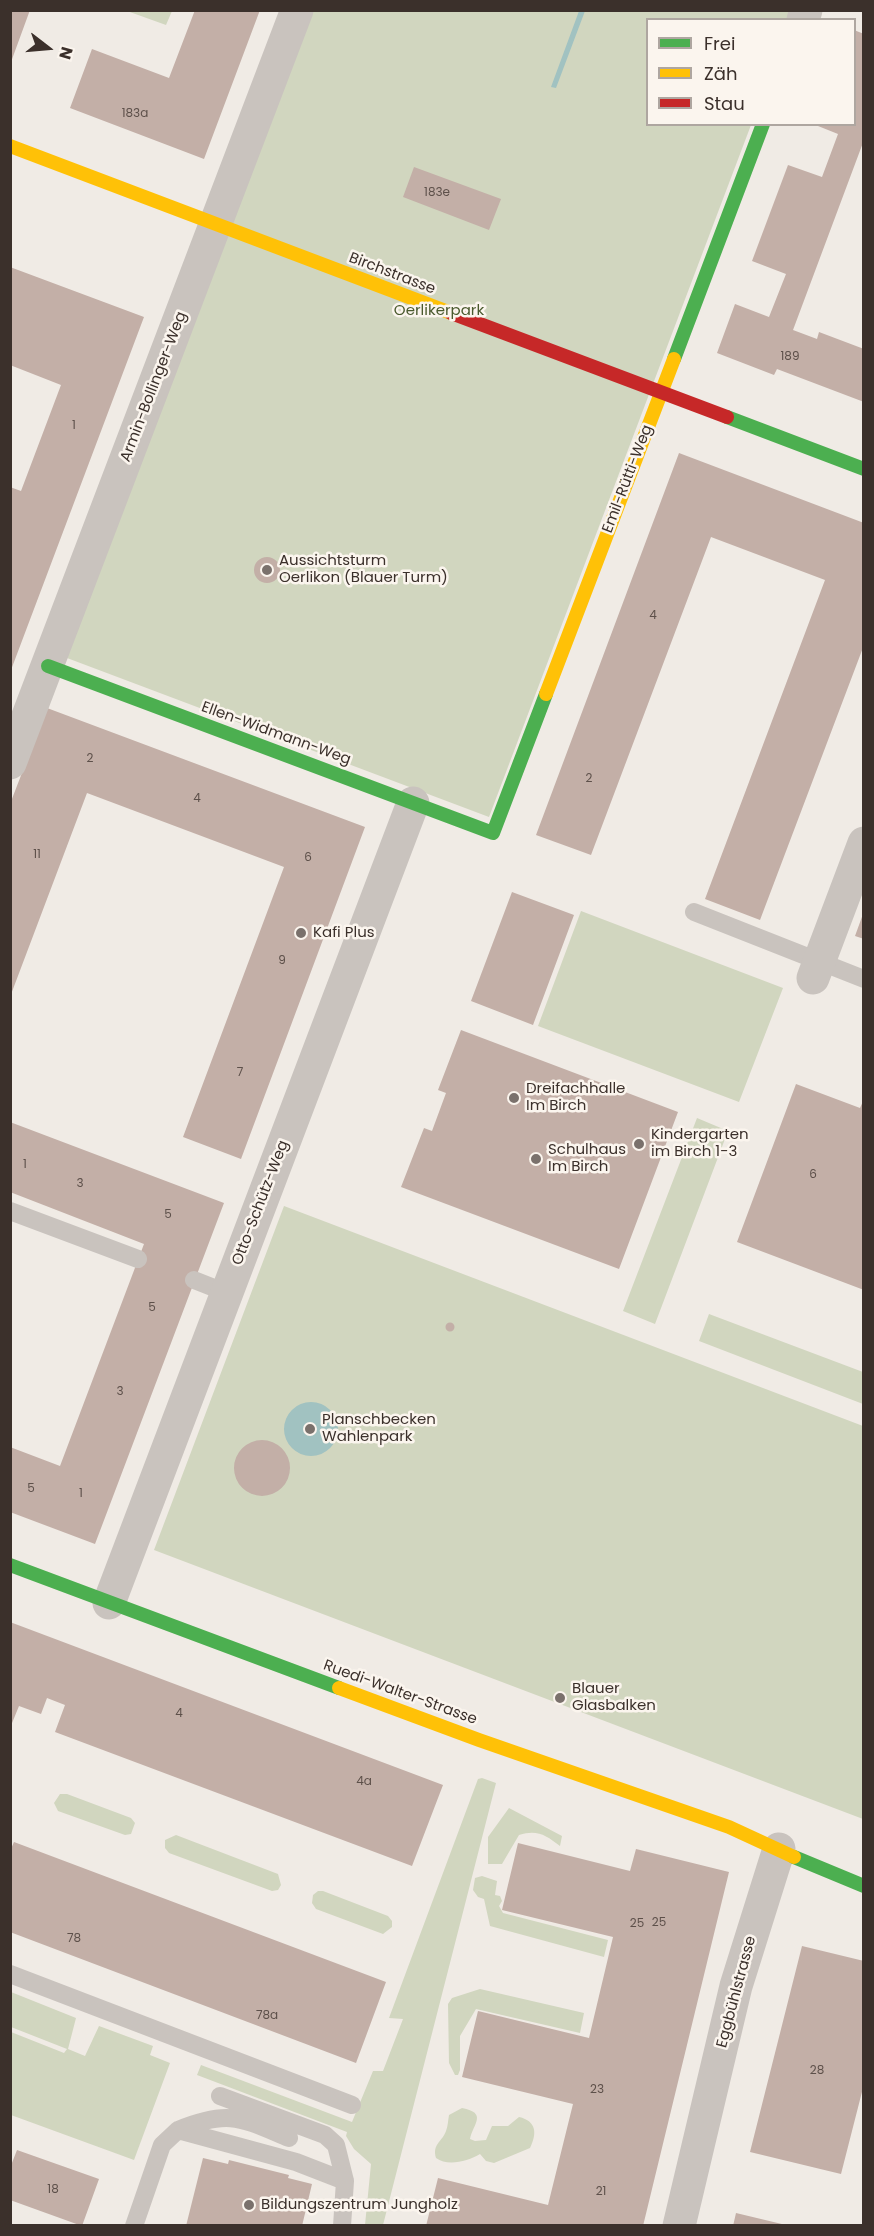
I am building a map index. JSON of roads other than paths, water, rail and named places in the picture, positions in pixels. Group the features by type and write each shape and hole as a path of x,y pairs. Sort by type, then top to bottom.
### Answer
{"street":[{"name":"Armin-Bollinger-Weg","path":"10,762 297,10"},
{"name":"Emil-Rütti-Weg","path":"493,833 762,126"},
{"name":"Birchstrasse","path":"10,146 864,469"},
{"name":"Ellen-Widmann-Weg","path":"48,666 493,833"},
{"name":"Otto-Schütz-Weg","path":"109,1604 413,803"},
{"path":"816,970 864,843"},
{"name":"Ruedi-Walter-Strasse","path":"10,1565 109,1604 479,1740 729,1827 779,1849"},
{"path":"779,1849 864,1886"},
{"name":"Eggbühlstrasse","path":"679,2226 736,1986 779,1849"}],"lane":[{"path":"694,912 816,970 864,979"},
{"path":"10,1210 138,1259"},
{"path":"194,1280 227,1293"},
{"path":"10,1974 351,2105"},
{"path":"220,2096 325,2135 336,2145 345,2181 342,2226"},
{"path":"134,2226 162,2145 178,2130 205,2119 222,2116 243,2120 289,2138"},
{"path":"178,2130 296,2162 345,2181"}],"water":[{"path":"579,11 585,11 556,88 551,87"},
{"name":"Planschbecken Wahlenpark","path":"311,1402 321,1404 330,1410 336,1419 338,1429 336,1439 330,1448 321,1454 311,1456 301,1454 292,1448 286,1439 284,1429 286,1419 292,1410 301,1404"}],"place":[{"name":"Aussichtsturm Oerlikon (Blauer Turm)","path":"267,570"},
{"name":"Kafi Plus","path":"301,933"},
{"name":"Dreifachhalle Im Birch","path":"514,1098"},
{"name":"Kindergarten im Birch 1-3","path":"639,1144"},
{"name":"Schulhaus Im Birch","path":"536,1159"},
{"name":"Planschbecken Wahlenpark","path":"310,1429"},
{"name":"Blauer Glasbalken","path":"560,1698"},
{"name":"Bildungszentrum Jungholz","path":"249,2205"}],"park label":[{"name":"Oerlikerpark","path":"439,311"}]}
